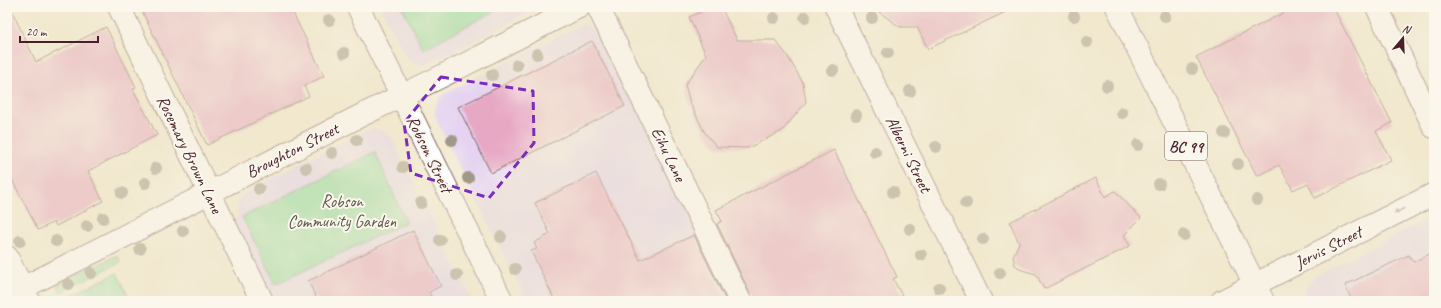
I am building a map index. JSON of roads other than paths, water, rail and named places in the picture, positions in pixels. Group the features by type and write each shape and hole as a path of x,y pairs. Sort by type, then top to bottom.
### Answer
{"main road":[{"name":"Rosemary Brown Lane","path":"119,7 262,301"},
{"name":"Robson Street","path":"358,7 502,301"},
{"name":"Broughton Street","path":"19,295 209,193 579,7"},
{"name":"Eihu Lane","path":"598,7 740,301"},
{"name":"Alberni Street","path":"836,7 981,301"},
{"name":"BC 99","path":"1117,7 1259,293"},
{"path":"1377,7 1434,127"},
{"name":"Jervis Street","path":"1222,301 1259,293 1434,194"},
{"path":"7,257 19,295"}],"park label":[{"name":"Robson Community Garden","path":"342,211"}]}
